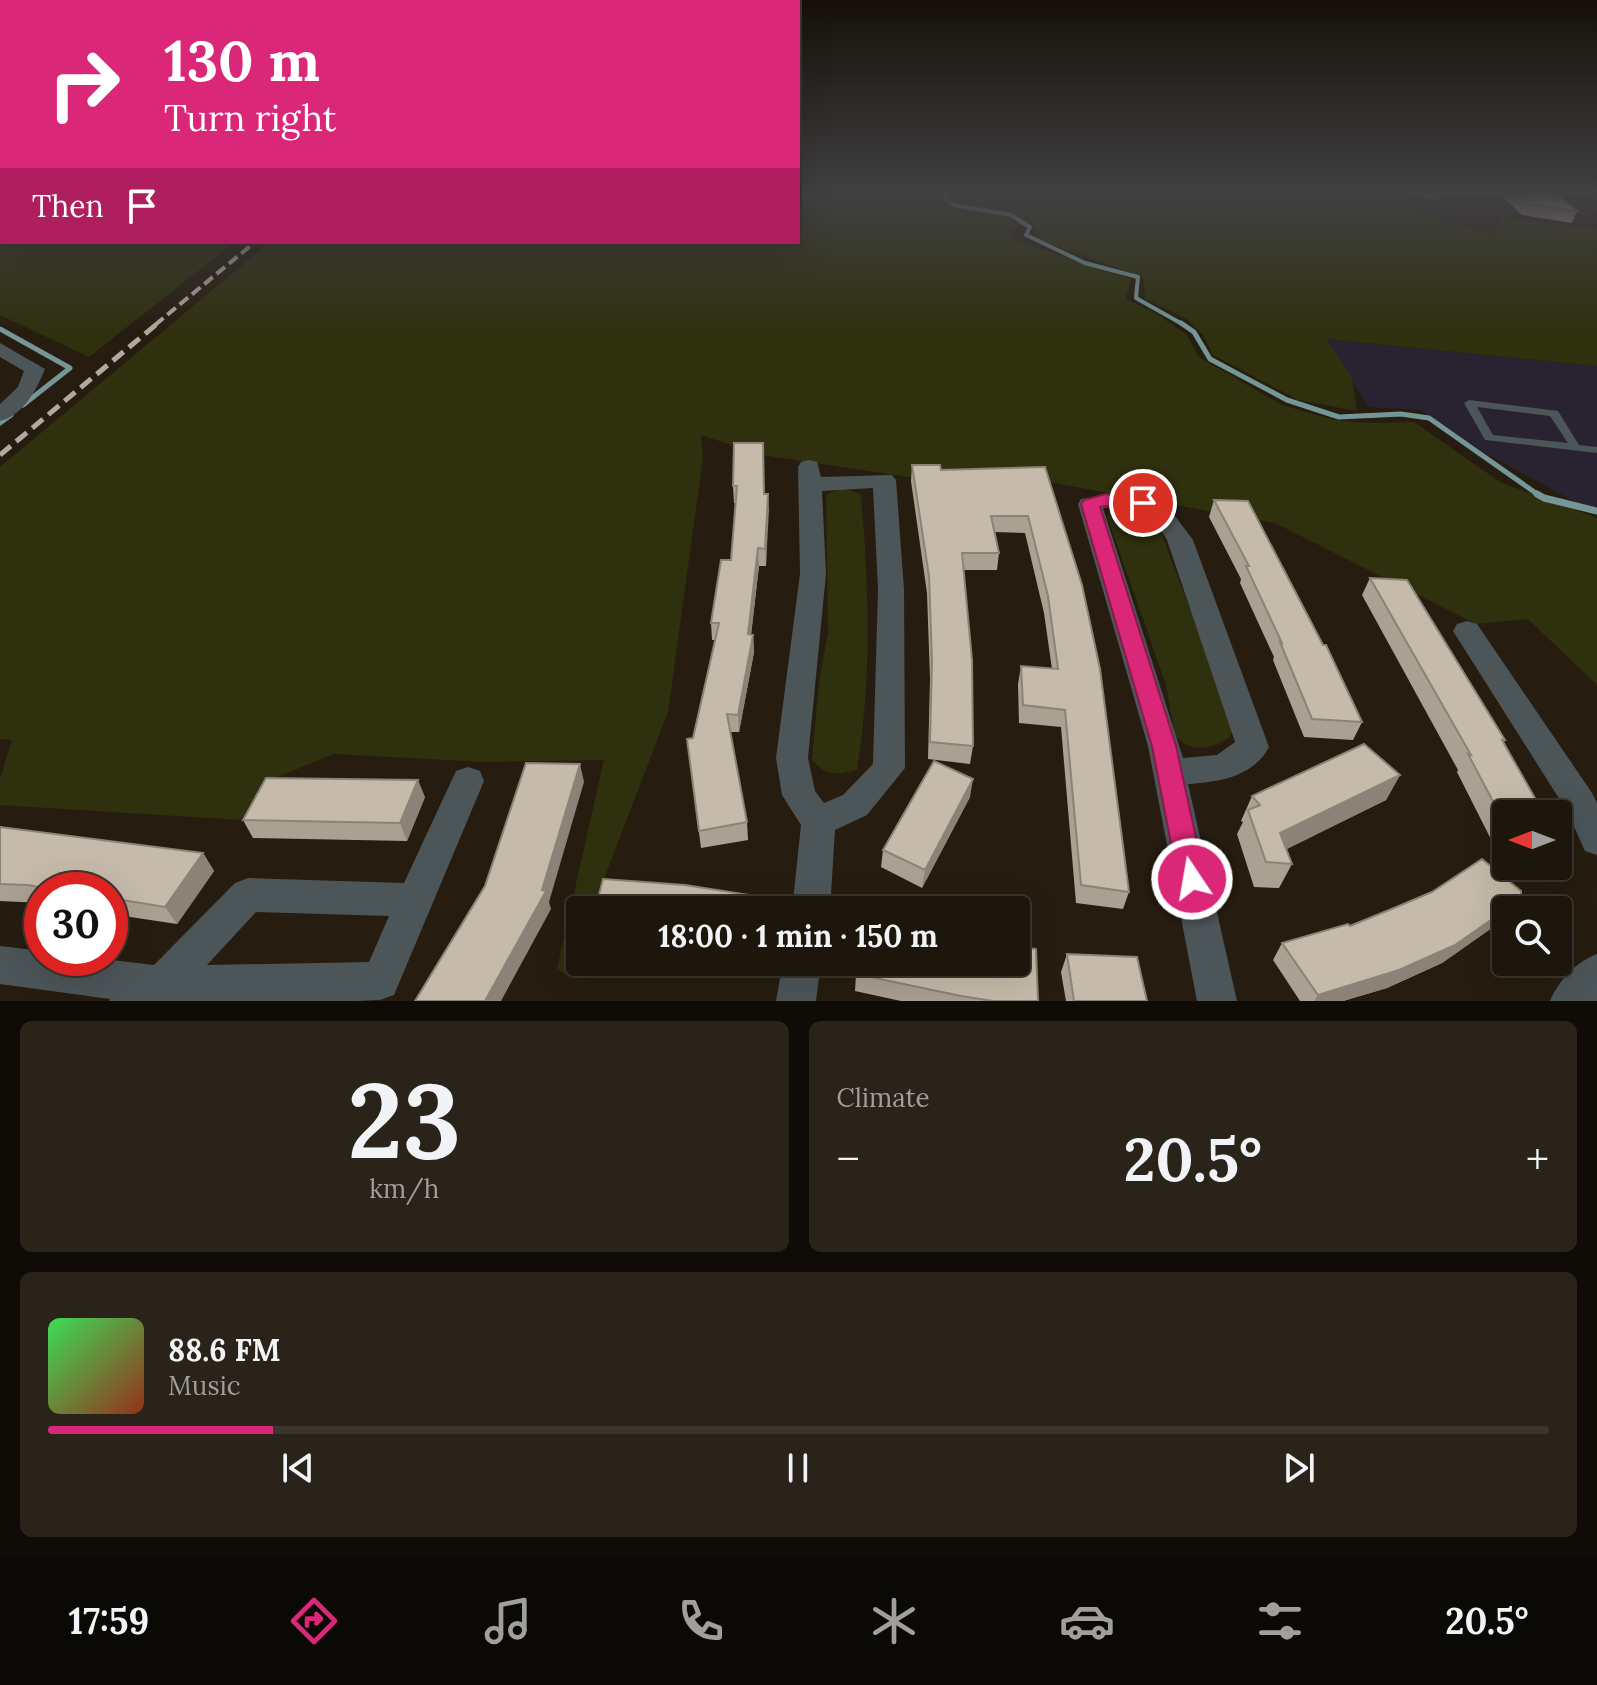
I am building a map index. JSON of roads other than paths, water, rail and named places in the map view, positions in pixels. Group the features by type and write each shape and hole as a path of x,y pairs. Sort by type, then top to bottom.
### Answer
{"street":[{"path":"0,349 35,369 27,390 0,415"},
{"path":"812,896 818,822 799,795 792,758 813,574 810,476 884,480 891,589 889,768 855,805 818,822"},
{"path":"1169,772 1223,768 1253,747 1180,540 1162,514 1143,503 1106,499 1090,504 1169,772 1217,1001"},
{"path":"1467,631 1580,803 1597,840"},
{"path":"0,965 145,994 380,981 468,781"},
{"path":"145,994 248,895 415,900"},
{"path":"1570,1001 1597,973"},
{"path":"796,1001 800,976"}],"lane":[{"path":"1576,448 1554,413 1469,403 1489,438 1576,448 1597,450"}],"waterway":[{"path":"1036,240 1085,263 1138,277 1136,298 1183,325"},
{"path":"1183,325 1194,332 1210,359 1287,400 1339,417 1401,414 1429,418 1538,494"},
{"path":"0,329 70,368 23,405"},
{"path":"0,423 11,415"},
{"path":"1538,494 1597,511"}],"railway":[{"path":"155,325 253,244"},
{"path":"0,455 158,323"}]}
